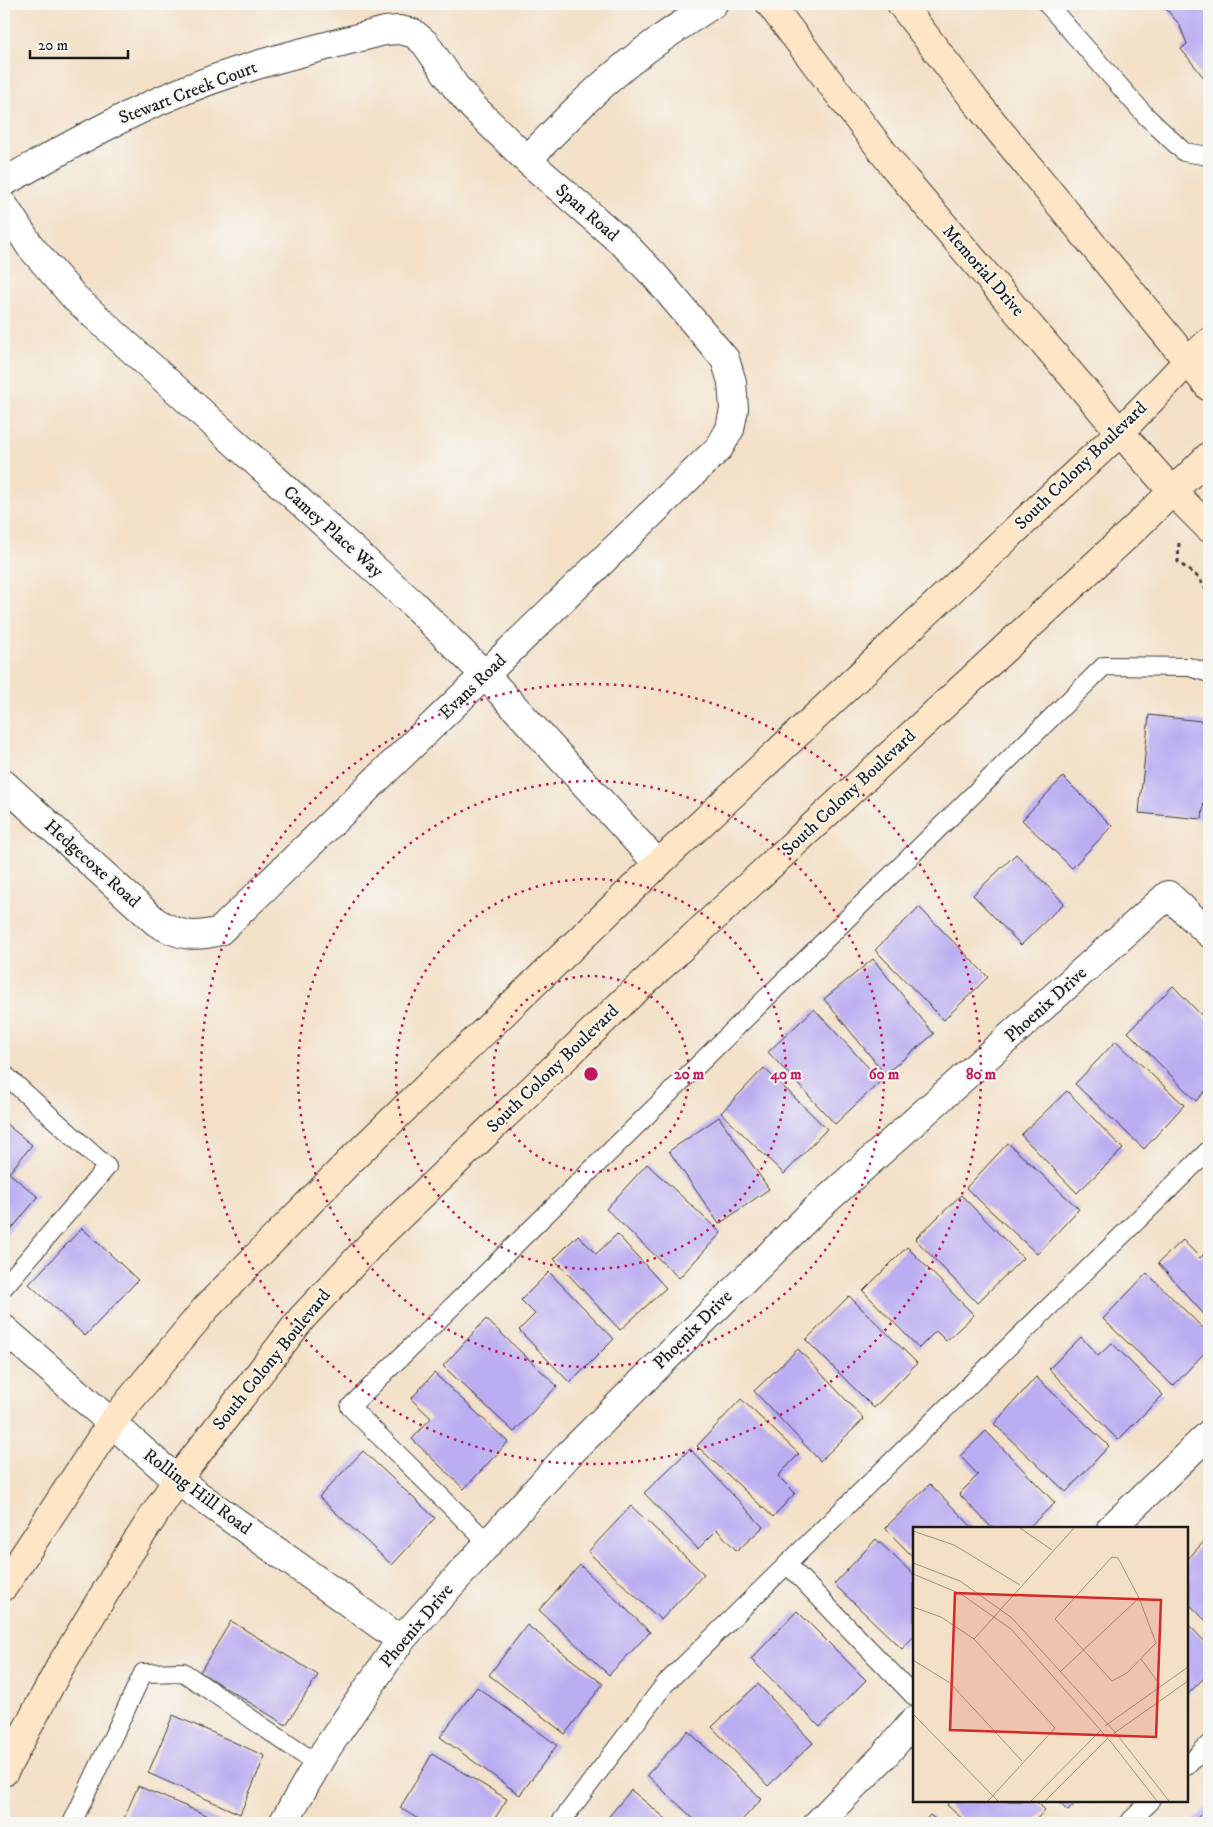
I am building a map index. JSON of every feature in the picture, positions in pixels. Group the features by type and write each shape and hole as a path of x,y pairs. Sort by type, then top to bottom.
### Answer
{"main road":[{"name":"Memorial Drive","path":"770,4 896,169 1120,432 1173,492 1209,528"},
{"path":"901,4 976,102 1209,387"},
{"name":"South Colony Boulevard","path":"4,1586 111,1424 206,1308 344,1168 658,864 1120,432 1188,361 1209,342"},
{"name":"South Colony Boulevard","path":"4,1772 60,1665 177,1480 302,1318 378,1237 625,1000 1173,492 1209,456"}],"street":[{"path":"527,160 589,97 620,69 713,4"},
{"name":"Stewart Creek Court","path":"4,182 118,119 167,97 212,80 260,64 385,31 399,30 413,33"},
{"name":"Span Road","path":"413,33 434,53 455,86 473,107 527,160 628,248 655,276 725,359 732,382 734,409"},
{"name":"Camey Place Way","path":"4,206 30,246 75,298 412,604 485,675 658,864"},
{"name":"Evans Road","path":"187,935 204,935 220,931 719,448 730,429 734,409"},
{"name":"Hedgecoxe Road","path":"4,784 156,922 169,930 187,935"},
{"name":"Phoenix Drive","path":"283,1823 317,1764 401,1640 569,1454 812,1212 1168,895 1209,933"},
{"name":"Rolling Hill Road","path":"4,1329 177,1480 401,1640"},
{"path":"1112,1527 1209,1434"},
{"path":"818,1823 883,1757 913,1722"}],"lane":[{"path":"1047,4 1146,116 1184,152 1209,156"},
{"path":"488,1543 350,1407 1104,666 1189,667 1209,674"},
{"path":"4,1074 106,1168 4,1287"},
{"path":"560,1823 665,1684 1209,1150"},
{"path":"787,1564 913,1695"},
{"path":"72,1823 143,1673 183,1672 317,1764"},
{"path":"1188,1765 1209,1744"},
{"path":"1128,1823 1150,1802"}],"path":[{"path":"1179,538 1178,562 1198,577 1209,594"}],"building":[{"path":"1162,4 1209,4 1209,84 1181,49 1187,44 1179,24"},
{"path":"1149,715 1209,722 1209,751 1202,819 1139,813"},
{"path":"1063,777 1112,826 1072,868 1022,820"},
{"path":"1016,854 1064,903 1021,945 973,895"},
{"path":"919,907 988,977 944,1020 875,950"},
{"path":"873,959 934,1034 885,1074 824,999"},
{"path":"1173,986 1209,1023 1209,1087 1196,1101 1128,1032"},
{"path":"814,1009 881,1081 835,1124 768,1052"},
{"path":"1116,1041 1184,1105 1144,1149 1075,1084"},
{"path":"764,1068 827,1129 784,1174 721,1113"},
{"path":"1067,1091 1123,1149 1077,1193 1021,1135"},
{"path":"719,1117 769,1189 719,1224 669,1151"},
{"path":"5,1123 32,1145 9,1173 38,1197 4,1238"},
{"path":"1008,1143 1079,1209 1037,1254 966,1188"},
{"path":"647,1164 721,1233 679,1278 606,1209"},
{"path":"961,1195 1023,1258 977,1303 915,1239"},
{"path":"82,1228 138,1280 85,1336 29,1284"},
{"path":"617,1234 666,1288 620,1330 554,1259 578,1235 596,1254"},
{"path":"1183,1240 1200,1258 1209,1249 1209,1320 1158,1263"},
{"path":"907,1247 974,1315 946,1341 936,1331 919,1348 863,1291"},
{"path":"549,1272 614,1339 570,1383 519,1330 535,1314 521,1300"},
{"path":"1147,1273 1209,1334 1209,1348 1173,1386 1103,1319"},
{"path":"849,1296 917,1363 874,1408 806,1340"},
{"path":"486,1319 557,1386 514,1432 443,1366"},
{"path":"1081,1337 1098,1356 1112,1343 1163,1395 1118,1440 1049,1369"},
{"path":"798,1349 864,1419 820,1461 754,1391"},
{"path":"434,1373 508,1442 464,1489 412,1439 431,1418 411,1399"},
{"path":"1036,1377 1109,1446 1066,1492 994,1424"},
{"path":"741,1399 799,1454 778,1476 795,1493 773,1517 697,1446"},
{"path":"986,1431 1055,1503 1029,1527 991,1527 959,1494 978,1475 960,1456"},
{"path":"690,1449 763,1527 737,1551 717,1530 698,1549 644,1493"},
{"path":"363,1451 435,1518 392,1565 319,1497"},
{"path":"930,1484 972,1527 913,1527 913,1557 885,1528"},
{"path":"631,1506 704,1574 661,1620 588,1552"},
{"path":"1209,1536 1209,1624 1188,1603 1188,1559"},
{"path":"876,1539 913,1574 913,1637 902,1649 834,1584"},
{"path":"580,1565 650,1632 609,1675 539,1610"},
{"path":"797,1611 866,1680 820,1727 751,1659"},
{"path":"231,1621 318,1675 286,1725 200,1672"},
{"path":"1188,1624 1209,1646 1209,1673 1188,1694"},
{"path":"527,1625 603,1684 565,1734 489,1675"},
{"path":"758,1684 813,1743 768,1786 712,1727"},
{"path":"477,1687 557,1745 520,1795 440,1737"},
{"path":"173,1715 265,1756 240,1814 148,1773"},
{"path":"688,1731 762,1799 739,1823 698,1823 647,1775"},
{"path":"432,1754 507,1799 492,1823 425,1823 400,1808"},
{"path":"138,1786 225,1823 122,1823"},
{"path":"631,1790 671,1823 608,1823 605,1821"},
{"path":"949,1802 1037,1802 1045,1810 1033,1823 967,1823 947,1805"},
{"path":"1058,1802 1076,1802 1068,1811"},
{"path":"1209,1806 1209,1823 1192,1823"},
{"path":"930,1815 940,1823 922,1823"}]}
